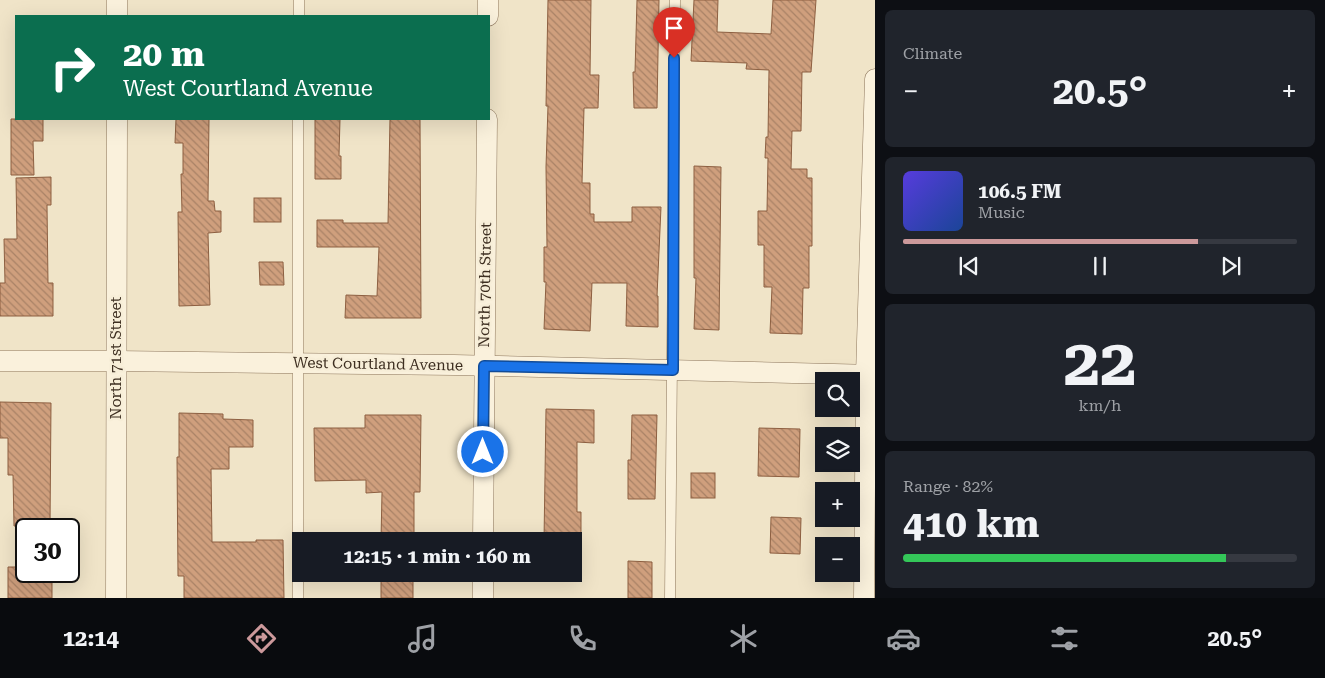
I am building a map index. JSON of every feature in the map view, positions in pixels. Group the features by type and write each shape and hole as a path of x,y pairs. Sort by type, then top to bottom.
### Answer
{"street":[{"path":"117,0 117,15"},
{"path":"488,0 488,15"},
{"path":"864,598 871,375 875,80"},
{"name":"North 71st Street","path":"116,598 117,120"},
{"name":"North 70th Street","path":"483,532 487,120"},
{"name":"West Courtland Avenue","path":"0,361 484,366 871,375"},
{"path":"483,582 483,598"}],"lane":[{"path":"299,0 299,15"},
{"path":"670,598 675,0"},
{"path":"298,120 298,598"}],"building":[{"path":"548,0 591,0 590,75 599,75 598,108 584,108 582,183 590,183 590,214 594,214 594,222 632,222 632,207 661,207 657,296 658,327 626,326 627,283 592,283 590,331 544,329 546,282 544,282 544,247 547,247 546,167 548,106 546,106"},
{"path":"637,0 659,0 657,108 634,108 633,72 635,72"},
{"path":"694,0 718,0 717,32 771,34 773,0 816,0 811,72 802,72 801,131 792,131 791,169 807,169 807,178 812,178 812,246 809,246 809,288 803,288 802,334 770,333 772,287 764,287 764,245 758,245 758,211 767,211 768,158 765,158 766,137 768,137 769,70 746,69 747,63 691,61"},
{"path":"11,119 43,120 43,141 33,141 34,175 11,175"},
{"path":"176,120 209,120 208,201 214,201 215,211 221,211 221,232 208,233 210,305 179,306 178,212 182,212 181,174 183,174 183,143 175,143"},
{"path":"315,120 340,120 339,156 341,156 341,179 315,179"},
{"path":"390,120 420,120 421,318 345,318 346,295 377,296 379,247 317,247 317,220 343,220 343,223 388,223"},
{"path":"694,166 721,167 719,330 694,329 696,278 694,278"},
{"path":"51,177 51,205 47,205 48,283 53,283 53,316 0,316 0,283 5,283 4,239 17,239 16,178"},
{"path":"254,198 281,198 281,222 254,222"},
{"path":"259,262 283,262 284,285 260,285"},
{"path":"0,402 51,403 50,518 15,518 14,526 13,475 8,475 8,438 0,438"},
{"path":"546,409 594,410 594,443 577,442 577,512 581,512 581,532 544,532"},
{"path":"179,413 223,414 223,419 253,420 253,447 229,447 229,469 211,469 212,542 283,540 284,598 184,598 184,576 178,576 177,457 179,457"},
{"path":"365,415 421,415 420,492 414,492 414,532 381,532 382,492 366,493 366,480 315,481 314,428 365,428"},
{"path":"632,415 657,415 655,499 628,499 628,460 631,460"},
{"path":"759,428 800,429 799,477 758,476"},
{"path":"691,473 715,473 715,498 691,498"},
{"path":"771,517 801,518 800,554 770,553"},
{"path":"628,561 652,562 652,598 628,598"},
{"path":"8,567 15,567 15,583 52,583 52,598 8,598"},
{"path":"381,582 413,582 413,598 381,598"}],"route":[{"path":"483,452 484,366 673,370 674,58"}]}
